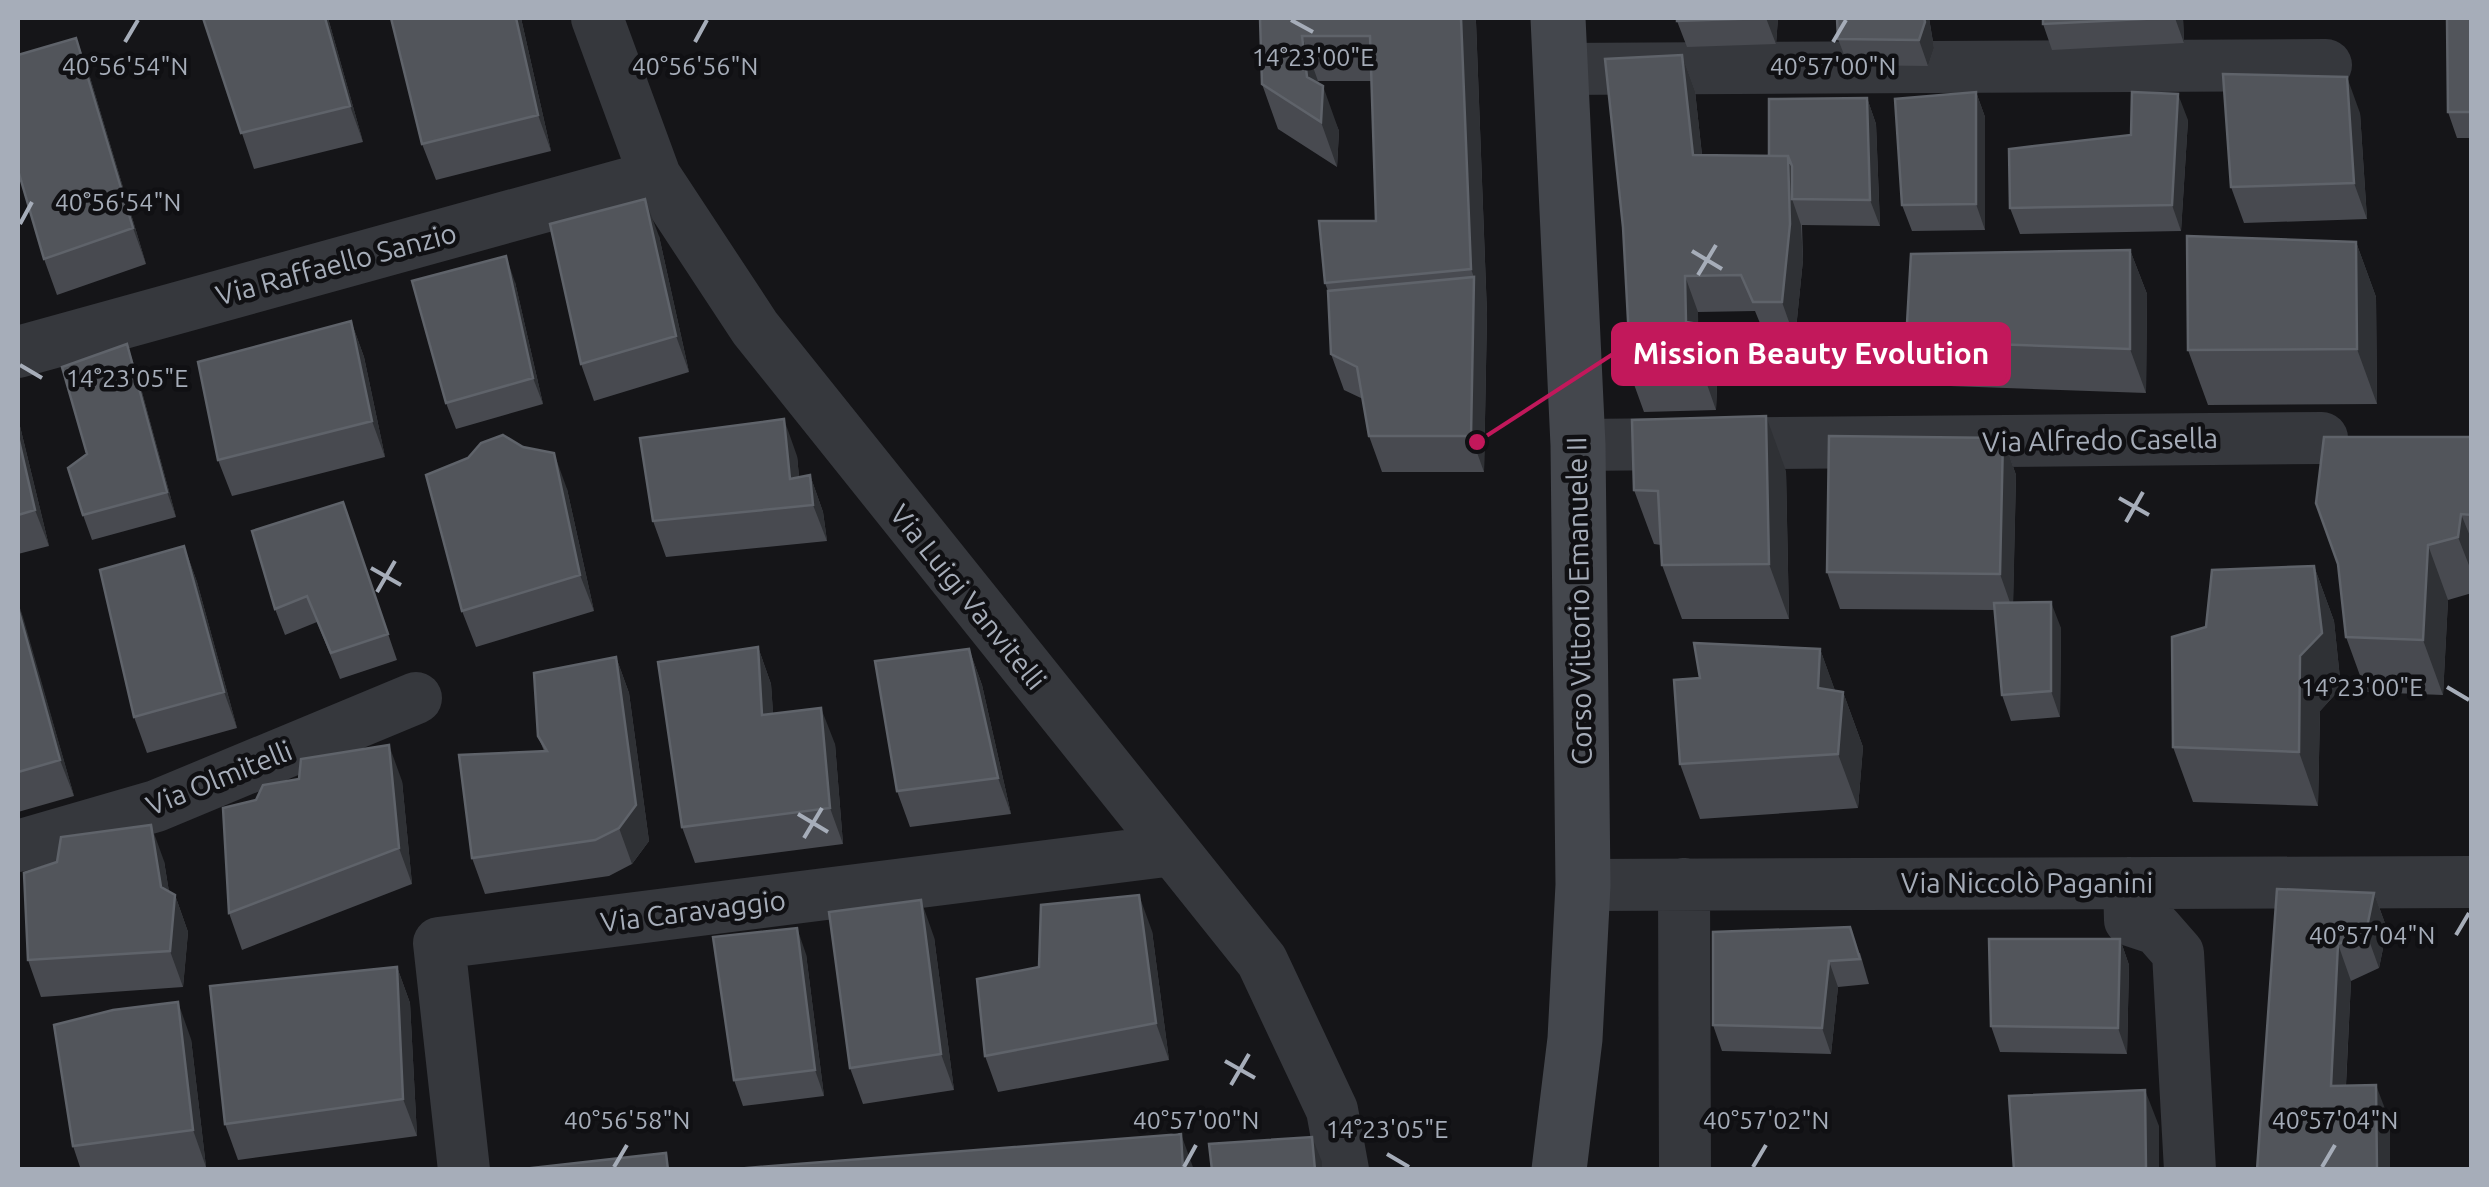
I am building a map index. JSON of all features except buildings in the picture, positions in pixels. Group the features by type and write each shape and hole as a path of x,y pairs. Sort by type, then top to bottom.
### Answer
{"main road":[{"name":"Corso Vittorio Emanuele II","path":"1559,44 1578,446 1584,885 1576,1038 1559,1170"}],"street":[{"name":"Via Luigi Vanvitelli","path":"597,18 655,176 754,328 1262,961 1332,1110 1343,1170"},
{"path":"1559,44 2326,65"},
{"name":"Via Raffaello Sanzio","path":"18,352 655,176"},
{"name":"Via Alfredo Casella","path":"1578,446 2322,438"},
{"name":"Via Olmitelli","path":"18,846 156,806 416,698"},
{"name":"Via Caravaggio","path":"463,1169 439,943 1173,850"},
{"name":"Via Niccolò Paganini","path":"1584,885 2472,882"},
{"path":"2128,883 2130,920 2157,929 2178,953 2190,1170"},
{"path":"1684,884 1685,1170"}],"place":[{"name":"Mission Beauty Evolution","path":"1477,442"}]}
